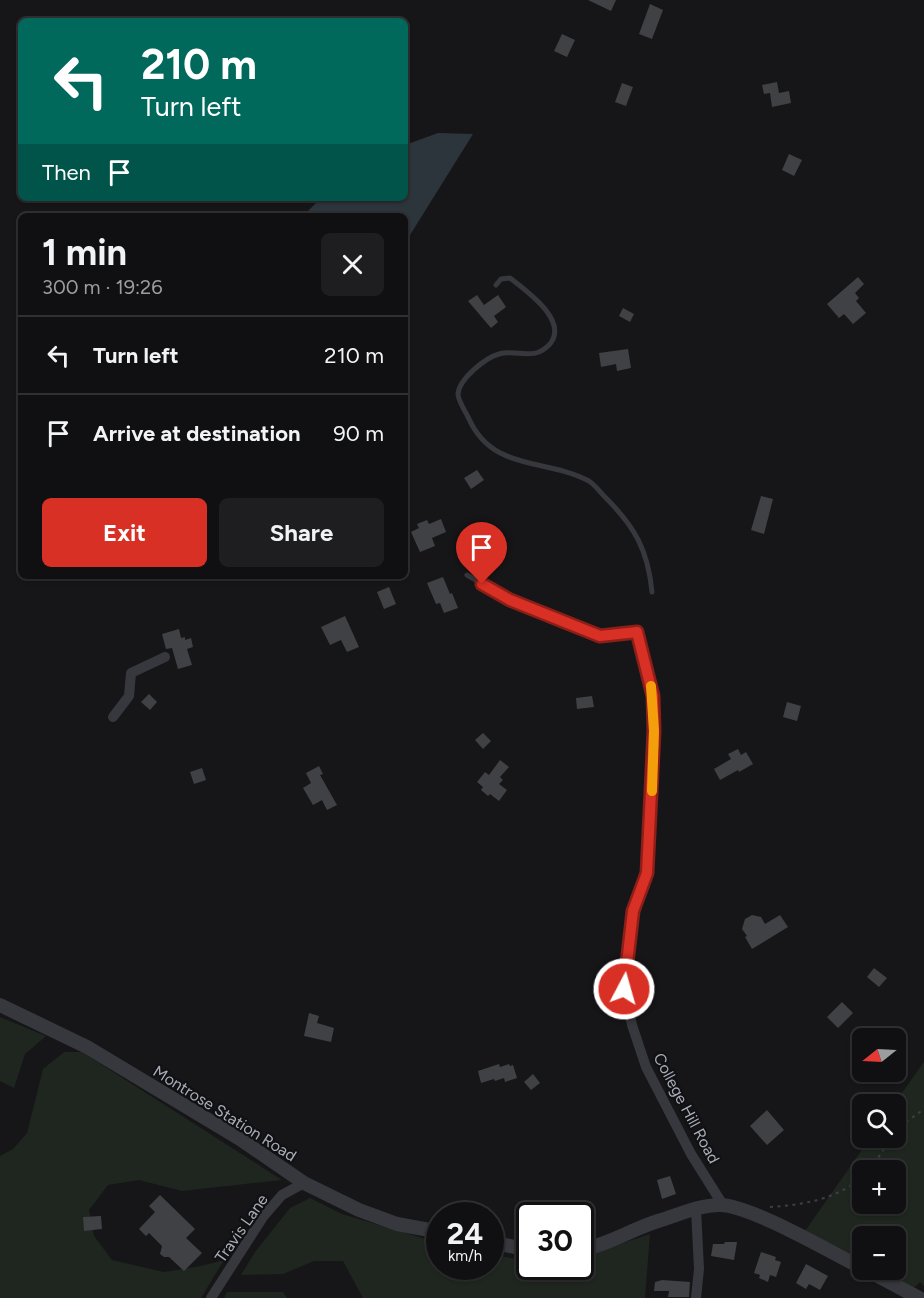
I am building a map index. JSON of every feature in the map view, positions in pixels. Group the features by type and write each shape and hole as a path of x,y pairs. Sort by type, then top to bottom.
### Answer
{"street":[{"name":"College Hill Road","path":"637,632 653,696 654,731 647,873 633,911 624,989 632,1025 646,1067 691,1154 723,1205"},
{"path":"113,717 129,696 131,673 165,657"},
{"name":"Montrose Station Road","path":"0,1005 87,1047 240,1139 304,1183 359,1210 397,1224 426,1229"},
{"name":"Travis Lane","path":"211,1298 263,1217 282,1195 304,1183"},
{"path":"594,1245 696,1209 723,1205 740,1209 765,1220 852,1262"},
{"path":"696,1209 699,1269 696,1298"},
{"path":"886,1280 918,1298"}],"lane":[{"path":"496,285 501,279 510,278 534,297 549,314 556,328 554,338 546,348 529,354 499,354 472,371 462,382 458,395 471,423 489,448 523,463 554,469 590,482 633,529 649,567 652,592"},
{"path":"466,575 510,600 600,636 637,632"}],"path":[{"path":"906,1122 924,1109"},
{"path":"766,1207 799,1205 816,1201 852,1184"}],"shaded area":[{"path":"438,133 473,134 408,237 408,213 306,213 318,201 408,201 408,144"},
{"path":"0,1017 46,1036 25,1054 14,1088 0,1081"},
{"path":"64,1052 82,1052 282,1180 182,1191 139,1180 108,1185 89,1210 94,1236 112,1260 164,1272 224,1260 201,1298 0,1298 0,1156 13,1149 27,1133 43,1069"},
{"path":"924,1062 924,1286 920,1282 914,1288 899,1280 906,1280 906,1226 852,1226 852,1256 805,1231 852,1164 852,1214 906,1214 906,1160 855,1160 863,1148 906,1148 906,1094 901,1094"},
{"path":"310,1198 342,1214 426,1239 426,1280 504,1280 504,1257 516,1259 516,1280 594,1280 594,1253 650,1234 645,1298 363,1298 343,1261 314,1261 283,1274 241,1275 255,1252 290,1208"},
{"path":"227,1292 283,1292 287,1298 224,1298"}],"building":[{"path":"588,0 616,0 611,11"},
{"path":"650,4 663,10 652,39 639,34"},
{"path":"562,34 575,40 567,57 554,51"},
{"path":"777,82 779,93 789,91 791,103 772,107 770,93 764,94 762,85"},
{"path":"622,83 633,87 626,106 615,102"},
{"path":"789,154 802,160 794,176 782,170"},
{"path":"858,277 864,284 855,293 859,298 856,301 866,313 853,324 844,314 839,318 827,304"},
{"path":"477,295 484,305 498,295 506,307 494,316 498,322 491,328 468,301"},
{"path":"623,308 634,314 630,322 619,316"},
{"path":"628,349 631,368 617,371 616,364 601,367 599,353"},
{"path":"477,470 484,480 471,489 464,478"},
{"path":"761,496 773,499 764,534 751,530"},
{"path":"441,519 446,532 432,538 435,546 420,552 411,532 419,528 417,524 427,520 429,524"},
{"path":"443,577 458,608 444,613 440,603 436,604 427,583"},
{"path":"389,587 396,604 384,609 377,592"},
{"path":"345,616 359,647 347,652 341,640 330,645 321,627"},
{"path":"179,629 181,638 185,637 185,640 191,638 193,647 187,649 192,665 178,669 172,648 166,649 162,634"},
{"path":"149,694 157,702 150,710 141,702"},
{"path":"592,696 594,707 577,709 576,698"},
{"path":"787,702 801,706 797,721 783,717"},
{"path":"483,733 491,741 483,749 475,740"},
{"path":"738,749 741,755 746,752 753,764 720,780 714,769 731,759 728,754"},
{"path":"500,760 509,767 500,777 503,780 499,784 507,790 499,801 481,790 483,787 477,782 485,772 489,775"},
{"path":"319,766 323,774 320,775 337,805 327,810 322,800 313,805 303,788 311,783 306,773"},
{"path":"202,768 206,780 194,784 190,772"},
{"path":"752,915 761,917 765,924 780,915 788,927 752,949 742,929 745,919"},
{"path":"874,968 887,978 879,987 867,977"},
{"path":"842,1002 853,1013 838,1028 827,1017"},
{"path":"309,1013 319,1016 317,1023 334,1028 331,1042 304,1036"},
{"path":"499,1064 500,1067 513,1065 517,1078 505,1082 504,1078 481,1083 478,1071"},
{"path":"533,1074 540,1083 531,1090 524,1082"},
{"path":"767,1110 784,1130 767,1145 750,1126"},
{"path":"670,1176 676,1194 662,1199 657,1180"},
{"path":"160,1195 195,1229 186,1238 202,1253 184,1271 169,1257 160,1254 162,1246 149,1233 146,1236 139,1229 155,1212 149,1206"},
{"path":"101,1216 102,1229 84,1231 83,1217"},
{"path":"725,1242 737,1242 734,1260 711,1256 713,1244 724,1244"},
{"path":"761,1252 776,1257 775,1260 781,1262 776,1277 770,1275 768,1282 754,1273"},
{"path":"806,1264 828,1276 820,1290 809,1284 806,1289 796,1283"},
{"path":"662,1280 690,1282 689,1297 668,1297 669,1291 654,1291 655,1282"}],"slow traffic":[{"path":"651,686 654,731 652,791"}],"route":[{"path":"482,584 510,600 600,636 637,632 647,664 653,696 654,731 647,873 633,911 624,989"}]}
